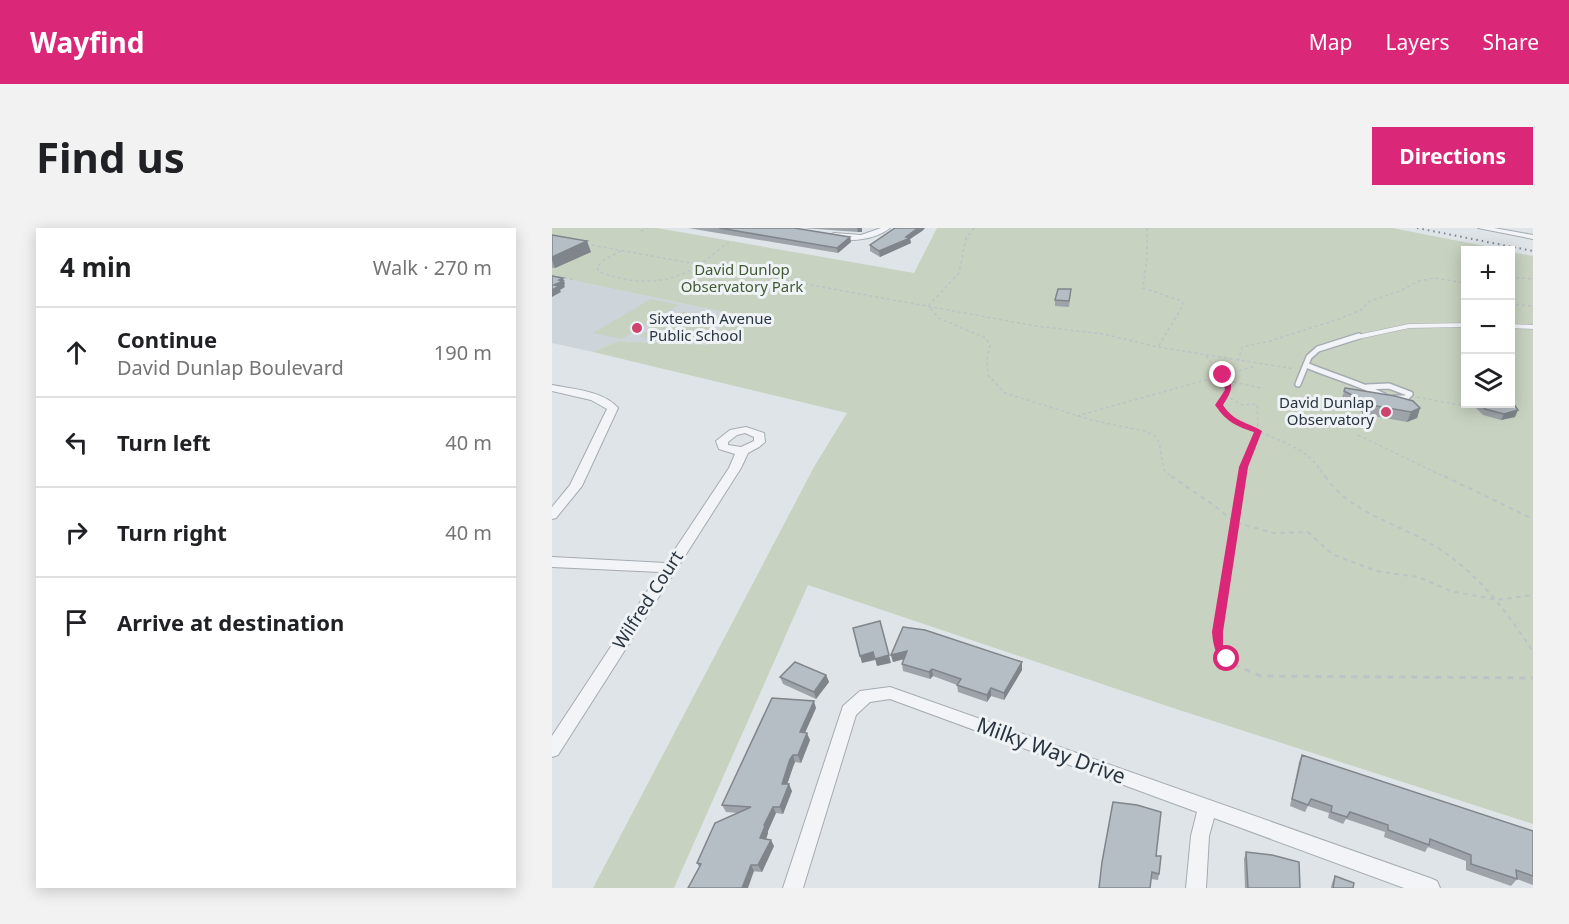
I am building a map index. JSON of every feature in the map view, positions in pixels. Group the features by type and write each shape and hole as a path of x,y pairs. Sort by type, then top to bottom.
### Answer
{"street":[{"path":"822,233 863,238 877,234 886,228"},
{"path":"1487,228 1533,237"},
{"path":"552,388 602,400 611,404 613,408 576,486 552,515"},
{"name":"Wilfred Court","path":"552,750 735,468 743,450"},
{"path":"552,561 669,568"},
{"name":"Milky Way Drive","path":"793,888 849,711 866,696 890,693 1430,888"},
{"path":"1196,888 1200,836 1207,808"}],"lane":[{"path":"1298,384 1309,357 1318,349 1356,337 1409,326 1461,325"},
{"path":"1515,326 1533,327"},
{"path":"1305,368 1367,387 1376,393 1390,397 1406,398 1410,395 1407,391 1396,387 1377,385 1367,387"}],"path":[{"path":"641,231 648,228"},
{"path":"929,305 950,285 960,271 962,246 974,228"},
{"path":"1147,228 1147,258 1143,288 1173,296 1182,301 1183,305 1158,347"},
{"path":"621,251 601,262 597,267 599,272 625,282 650,282 680,276 729,243"},
{"path":"582,244 1025,324 1103,334 1206,356 1259,365 1305,368"},
{"path":"581,250 592,246"},
{"path":"698,265 702,272"},
{"path":"552,275 575,280"},
{"path":"1515,277 1533,279"},
{"path":"1238,361 1241,348 1244,346 1270,341 1339,319 1361,310 1370,301 1400,291 1419,281 1434,278 1461,282"},
{"path":"1515,304 1533,306"},
{"path":"929,305 938,318 986,338 990,346 987,356 988,375 1000,389 1016,397 1077,416 1145,431 1155,436 1159,442 1164,470 1177,482 1215,506 1234,522 1274,533 1308,532 1332,554 1376,571 1418,577 1451,591 1497,600 1533,595"},
{"path":"1206,356 1228,381 1229,390 1219,405 1227,417 1237,424 1258,431 1304,454 1318,465 1329,484 1344,499 1450,555 1497,600 1533,652"},
{"path":"1077,416 1259,365"},
{"path":"1228,381 1262,388"},
{"path":"1226,395 1242,405 1257,404 1258,431 1243,467 1218,632 1218,645 1227,659 1242,670 1261,676 1533,678"},
{"path":"1410,395 1461,405"},
{"path":"1358,435 1533,519"}],"shaded area":[{"name":"Sixteenth Avenue Public School","path":"552,276 733,314 707,345 618,341 593,352 552,343"}],"green space":[{"name":"David Dunlop Observatory Park","path":"552,228 657,228 914,273 937,228 1392,228 1484,246 1461,246 1461,408 1515,408 1515,253 1533,256 1533,824 1173,708 808,585 674,888 593,888 814,467 847,413 593,352 618,341 707,345 733,314 552,276"},
{"path":"651,299 679,305 622,339 593,333"},
{"path":"683,312 724,317 697,340 640,337 655,324"}],"building":[{"path":"719,228 794,228 850,237 837,248"},
{"path":"895,228 918,228 906,237 910,238 879,251 870,245"},
{"path":"552,235 587,241 552,257"},
{"path":"552,276 563,278 559,280 563,281 554,285 559,286 552,290"},
{"path":"1058,289 1071,289 1069,301 1055,300"},
{"path":"1345,388 1395,396 1413,401 1420,408 1411,412 1365,404 1366,402 1344,391"},
{"path":"1515,406 1518,410 1504,414 1485,409 1515,408"},
{"path":"880,621 889,655 875,659 873,652 860,656 853,628"},
{"path":"903,627 925,630 1022,662 1004,693 991,688 987,695 957,685 961,679 932,669 929,672 902,664 907,651 891,655"},
{"path":"795,662 826,675 814,692 780,677"},
{"path":"772,698 814,701 800,732 807,733 798,755 793,755 790,759 782,784 789,784 780,807 773,807 760,838 771,840 758,865 751,865 742,888 688,888 701,864 697,863 715,823 751,807 722,805"},
{"path":"1302,755 1533,831 1533,876 1516,870 1517,879 1471,864 1471,855 1430,839 1429,845 1388,830 1388,825 1350,812 1347,817 1331,812 1332,806 1311,799 1308,805 1292,799"},
{"path":"1113,802 1137,805 1161,812 1156,856 1161,856 1159,874 1152,872 1150,888 1099,888"},
{"path":"1246,852 1272,855 1299,862 1300,888 1248,888"},
{"path":"1335,876 1354,883 1353,888 1333,888"}],"railway":[{"path":"1417,228 1533,251"}],"place":[{"name":"Sixteenth Avenue Public School","path":"637,328"},
{"name":"David Dunlap Observatory","path":"1386,412"}],"route":[{"path":"1223,375 1228,381 1229,390 1219,405 1227,417 1237,424 1258,431 1243,467 1218,632 1218,645 1227,659"}]}
